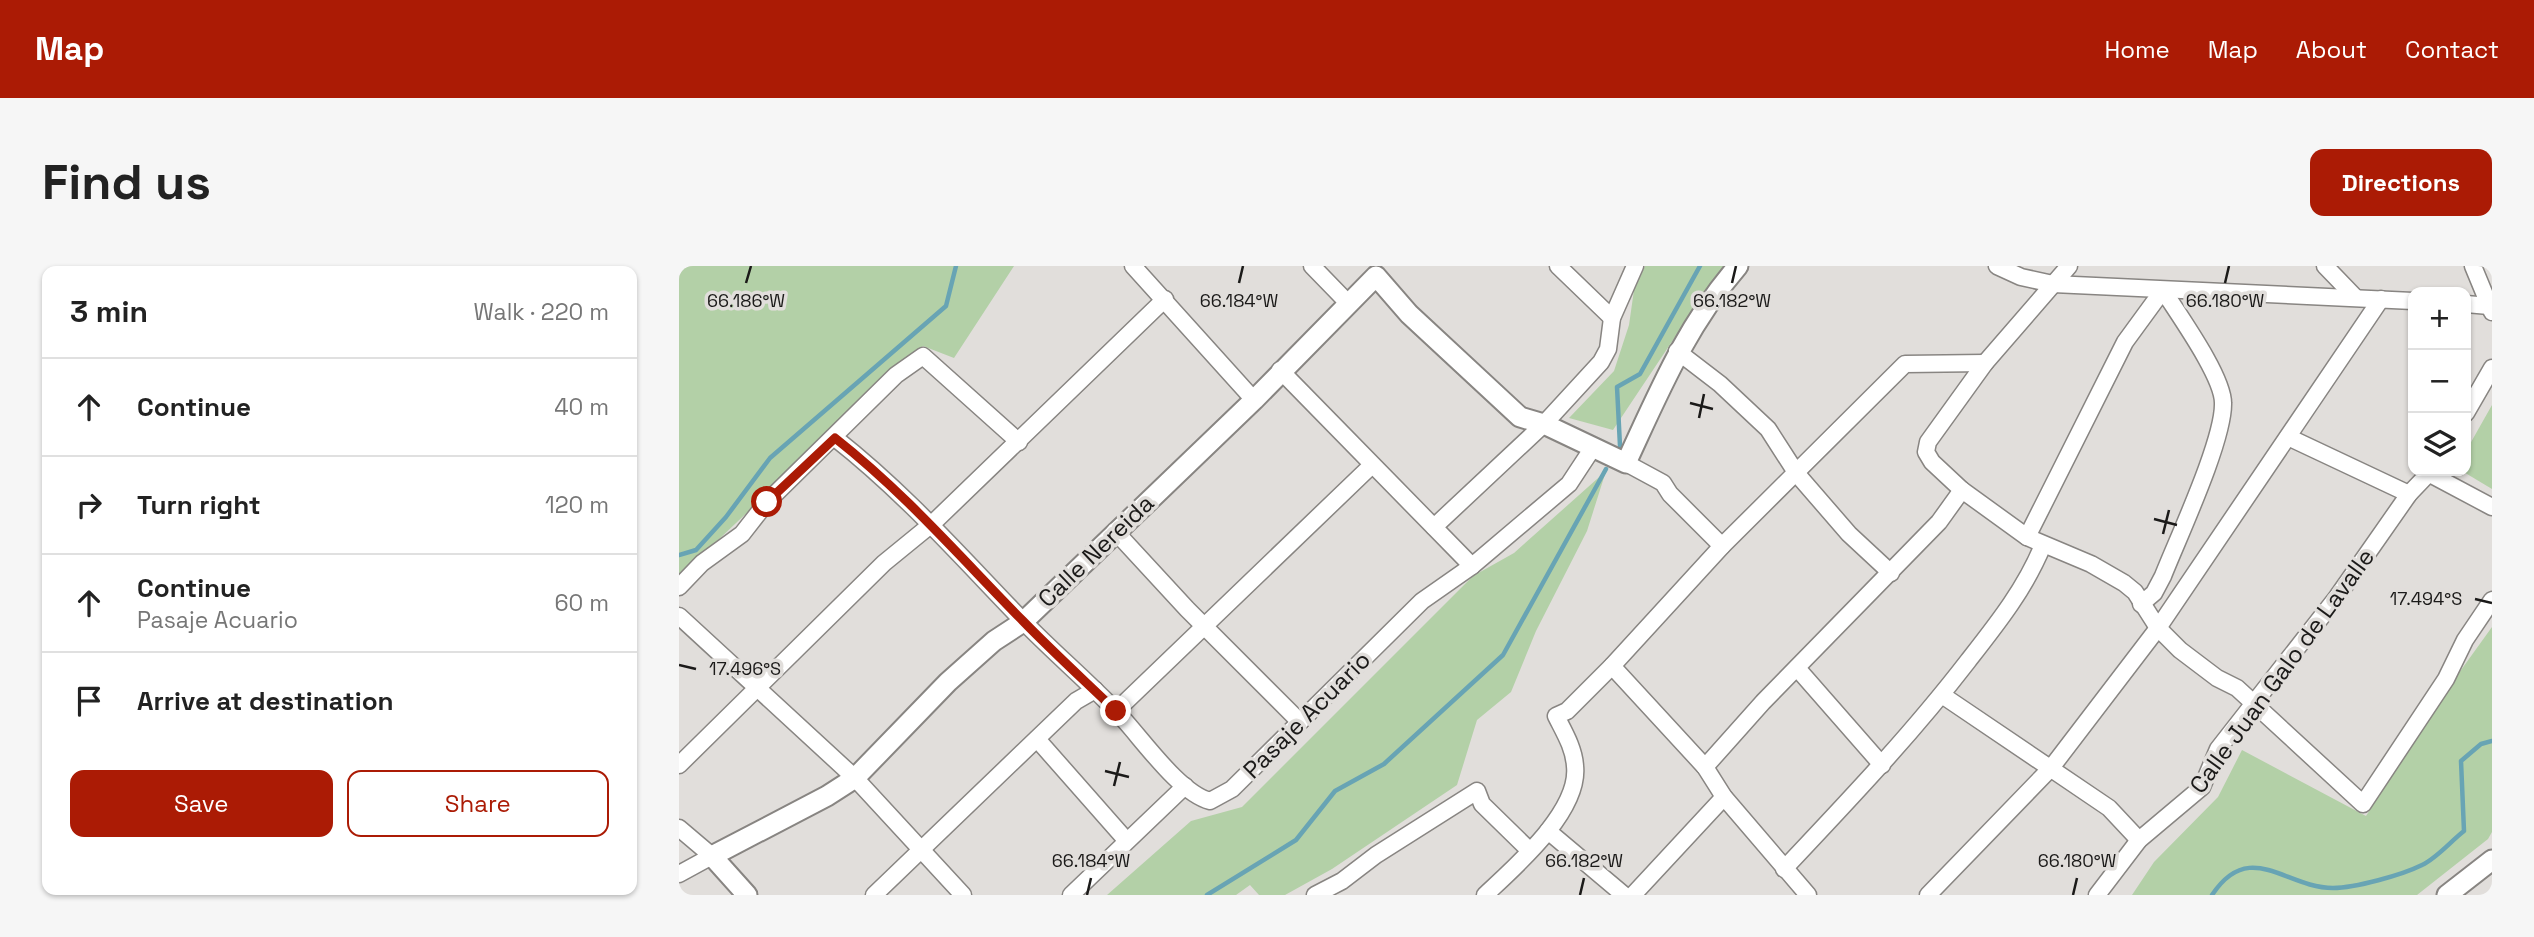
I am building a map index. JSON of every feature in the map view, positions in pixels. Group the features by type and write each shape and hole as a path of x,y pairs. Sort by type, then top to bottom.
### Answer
{"street":[{"path":"1133,266 1254,400"},
{"path":"1313,266 1348,303"},
{"path":"1558,266 1612,318"},
{"path":"1434,527 1544,424 1601,362 1608,349 1612,318 1635,266"},
{"path":"1626,463 1677,351 1716,292 1738,266"},
{"path":"1997,266 2021,277 2053,284 2408,301"},
{"path":"2069,266 1985,363 1928,442 1926,452 1932,462 1962,490 2027,537 2091,564 2135,592 2158,628 2180,650 2217,678 2237,688 2364,804 2446,679 2465,640 2492,600"},
{"path":"2325,266 2355,297"},
{"path":"2473,266 2491,309"},
{"path":"1381,271 1394,299 1469,373 1507,402 1520,417 1544,424 1663,483 1670,494 1722,546"},
{"name":"Calle Nereida","path":"679,874 827,796 855,778 948,682 994,641 1023,622 1254,400 1280,370 1381,271"},
{"path":"2027,537 2125,342 2163,289"},
{"path":"2141,604 2154,593 2163,576 2215,441 2223,403 2221,390 2203,355 2163,289"},
{"path":"679,765 884,563 933,523 1165,299"},
{"path":"1928,895 2051,768 2158,628 2381,299"},
{"path":"2471,305 2491,309"},
{"path":"1677,351 1710,375 1768,429 1797,474 1849,534 1891,573"},
{"path":"679,587 702,563 742,534 767,502 896,375 923,356 1019,442"},
{"path":"1485,895 1548,831 1572,795 1575,780 1573,750 1556,716 1567,710 1612,666 1722,546 1905,364 1985,363"},
{"path":"2471,404 2492,368"},
{"path":"1280,370 1472,566"},
{"path":"2288,436 2409,494"},
{"name":"Pasaje Acuario","path":"835,438 882,475 933,523 1023,622 1116,711 1185,786 1200,799 1210,802 1222,797 1422,601 1472,566 1569,484 1592,449"},
{"path":"1116,711 1372,465"},
{"name":"Calle Juan Galo de Lavalle","path":"2097,895 2139,840 2202,787 2218,748 2254,706 2371,551 2409,494 2427,476"},
{"path":"2438,476 2492,507"},
{"path":"1705,767 1939,522 1962,490"},
{"path":"1115,531 1187,609 1206,625 1300,722"},
{"path":"1784,869 1882,765 1942,695 2021,592 2043,545"},
{"path":"679,616 855,778 963,895"},
{"path":"1612,666 1705,767 1724,797 1808,895"},
{"path":"1797,668 1882,765"},
{"path":"874,895 1076,701 1095,691"},
{"path":"1942,695 2109,808 2139,840"},
{"path":"1037,738 1126,840"},
{"path":"1071,895 1185,786"},
{"path":"1315,895 1342,881 1376,855 1477,791 1482,804 1528,849"},
{"path":"1633,895 1724,797"},
{"path":"679,828 712,856 747,895"},
{"path":"1548,831 1624,895"},
{"path":"2447,895 2492,860"}],"green space":[{"path":"679,266 1014,266 954,358 923,346 679,577"},
{"path":"1645,266 1726,266 1697,304 1613,430 1569,418 1614,371 1629,325 1634,290"},
{"path":"2492,405 2492,489 2470,476 2471,442"},
{"path":"1606,471 1587,531 1536,631 1511,692 1477,720 1457,785 1332,869 1285,895 1259,895 1250,885 1236,895 1107,895 1191,821 1242,807 1473,576 1514,553"},
{"path":"2492,627 2492,832 2488,839 2417,895 2132,895 2154,862 2218,797 2242,750 2366,816 2438,702"}],"waterway":[{"path":"679,555 696,550 726,517 770,458 946,306 956,266"},
{"path":"1620,446 1617,387 1640,374 1700,266"},
{"path":"1207,895 1296,840 1335,791 1384,764 1503,655 1606,469"},
{"path":"2212,895 2226,878 2240,870 2269,870 2316,886 2333,888 2378,880 2428,862 2464,831 2461,761 2481,744 2492,741"}],"route":[{"path":"767,502 835,438 882,475 933,523 1023,622 1116,711"}]}
